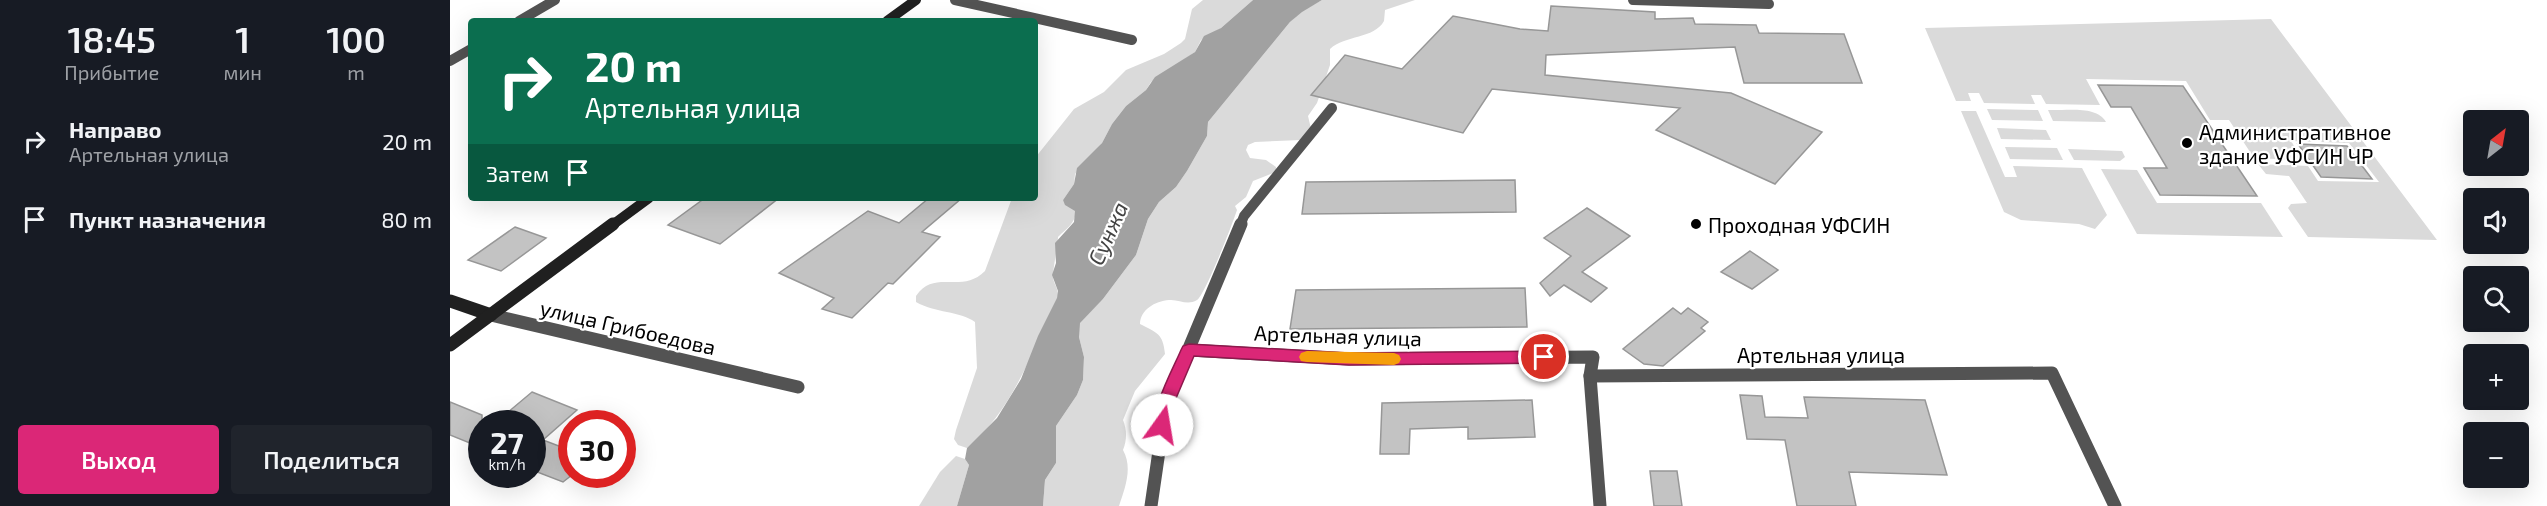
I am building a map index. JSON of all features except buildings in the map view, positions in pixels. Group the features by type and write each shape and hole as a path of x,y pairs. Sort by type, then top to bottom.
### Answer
{"street":[{"path":"524,18 555,0"},
{"path":"891,18 916,0"},
{"path":"955,0 1035,18"},
{"path":"1632,0 1769,4"},
{"path":"1038,19 1132,40"},
{"path":"450,61 468,51"},
{"path":"1151,506 1166,403 1244,216 1332,108"},
{"path":"450,345 645,201"},
{"name":"улица Грибоедова","path":"450,301 491,315 798,387"},
{"name":"Артельная улица","path":"1189,350 1349,359 1593,357 1590,376 2052,373 2115,506"},
{"path":"1590,376 1600,506"}],"shaded area":[{"path":"1203,0 1253,0 1221,28 1201,40 1195,52 1151,82 1146,90 1126,106 1112,124 1102,143 1075,174 1074,184 1063,200 1076,211 1072,223 1058,237 1053,275 1058,295 1054,308 1021,378 1002,409 992,423 967,448 958,445 954,439 956,430 977,368 975,322 969,318 923,306 916,302 916,296 923,288 931,284 967,281 985,271 1011,201 1038,201 1038,154 1074,109 1104,92 1126,70 1164,54 1181,43 1185,39 1192,9"},
{"path":"1322,0 1415,0 1385,10 1384,21 1379,27 1366,34 1343,41 1330,49 1330,65 1317,103 1308,116 1312,133 1301,140 1255,142 1248,145 1246,150 1250,158 1266,160 1276,167 1276,172 1253,181 1246,197 1235,206 1237,210 1230,229 1201,296 1190,302 1173,300 1159,302 1149,307 1143,314 1140,324 1158,334 1163,342 1165,354 1135,391 1123,420 1126,435 1123,450 1128,471 1119,506 1043,506 1045,480 1056,463 1056,426 1077,395 1083,380 1084,357 1079,337 1079,323 1103,299 1136,255 1148,219 1159,202 1176,187 1187,171 1207,136 1208,122 1290,22 1302,11"},
{"path":"2271,19 2437,240 2308,237 2288,208 2291,204 2307,203 2289,176 2266,174 2258,164 2308,166 2318,181 2379,182 2349,143 2291,141 2303,160 2254,158 2229,120 2210,120 2186,81 2086,79 2100,105 2046,104 2041,95 2031,95 2035,104 1984,103 1979,93 1968,93 1971,101 1956,101 1925,28"},
{"path":"1987,109 2038,110 2043,121 1992,120"},
{"path":"2048,110 2088,111 2096,113 2106,122 2053,121"},
{"path":"1961,111 1976,111 2005,177 2017,177 2013,166 2082,168 2107,215 2095,229 2079,224 2021,220 2004,212"},
{"path":"1997,128 2046,130 2051,140 2001,139"},
{"path":"2005,147 2057,148 2063,160 2010,159"},
{"path":"2068,149 2122,151 2125,157 2120,161 2074,160"},
{"path":"2101,169 2137,170 2157,203 2261,203 2283,237 2137,234"},
{"path":"956,456 965,459 969,465 957,506 919,506 940,472"}],"water":[{"name":"Сунжа","path":"1253,0 1322,0 1290,22 1208,122 1207,136 1187,171 1176,187 1159,202 1148,219 1136,255 1103,299 1080,323 1079,337 1084,357 1083,380 1077,395 1056,426 1056,463 1045,480 1043,506 957,506 969,465 965,459 967,448 997,418 1021,379 1038,336 1057,298 1058,291 1052,275 1056,263 1055,243 1074,222 1075,211 1065,205 1063,200 1074,184 1077,168 1102,143 1112,124 1126,106 1146,90 1155,77 1195,52 1204,36 1221,28"}],"slow traffic":[{"path":"1307,357 1394,359"}],"place":[{"name":"Административное здание УФСИН ЧР","path":"2187,143"},
{"name":"Проходная УФСИН","path":"1696,224"}],"route":[{"path":"1162,425 1166,403 1189,350 1349,359 1544,357"}]}
